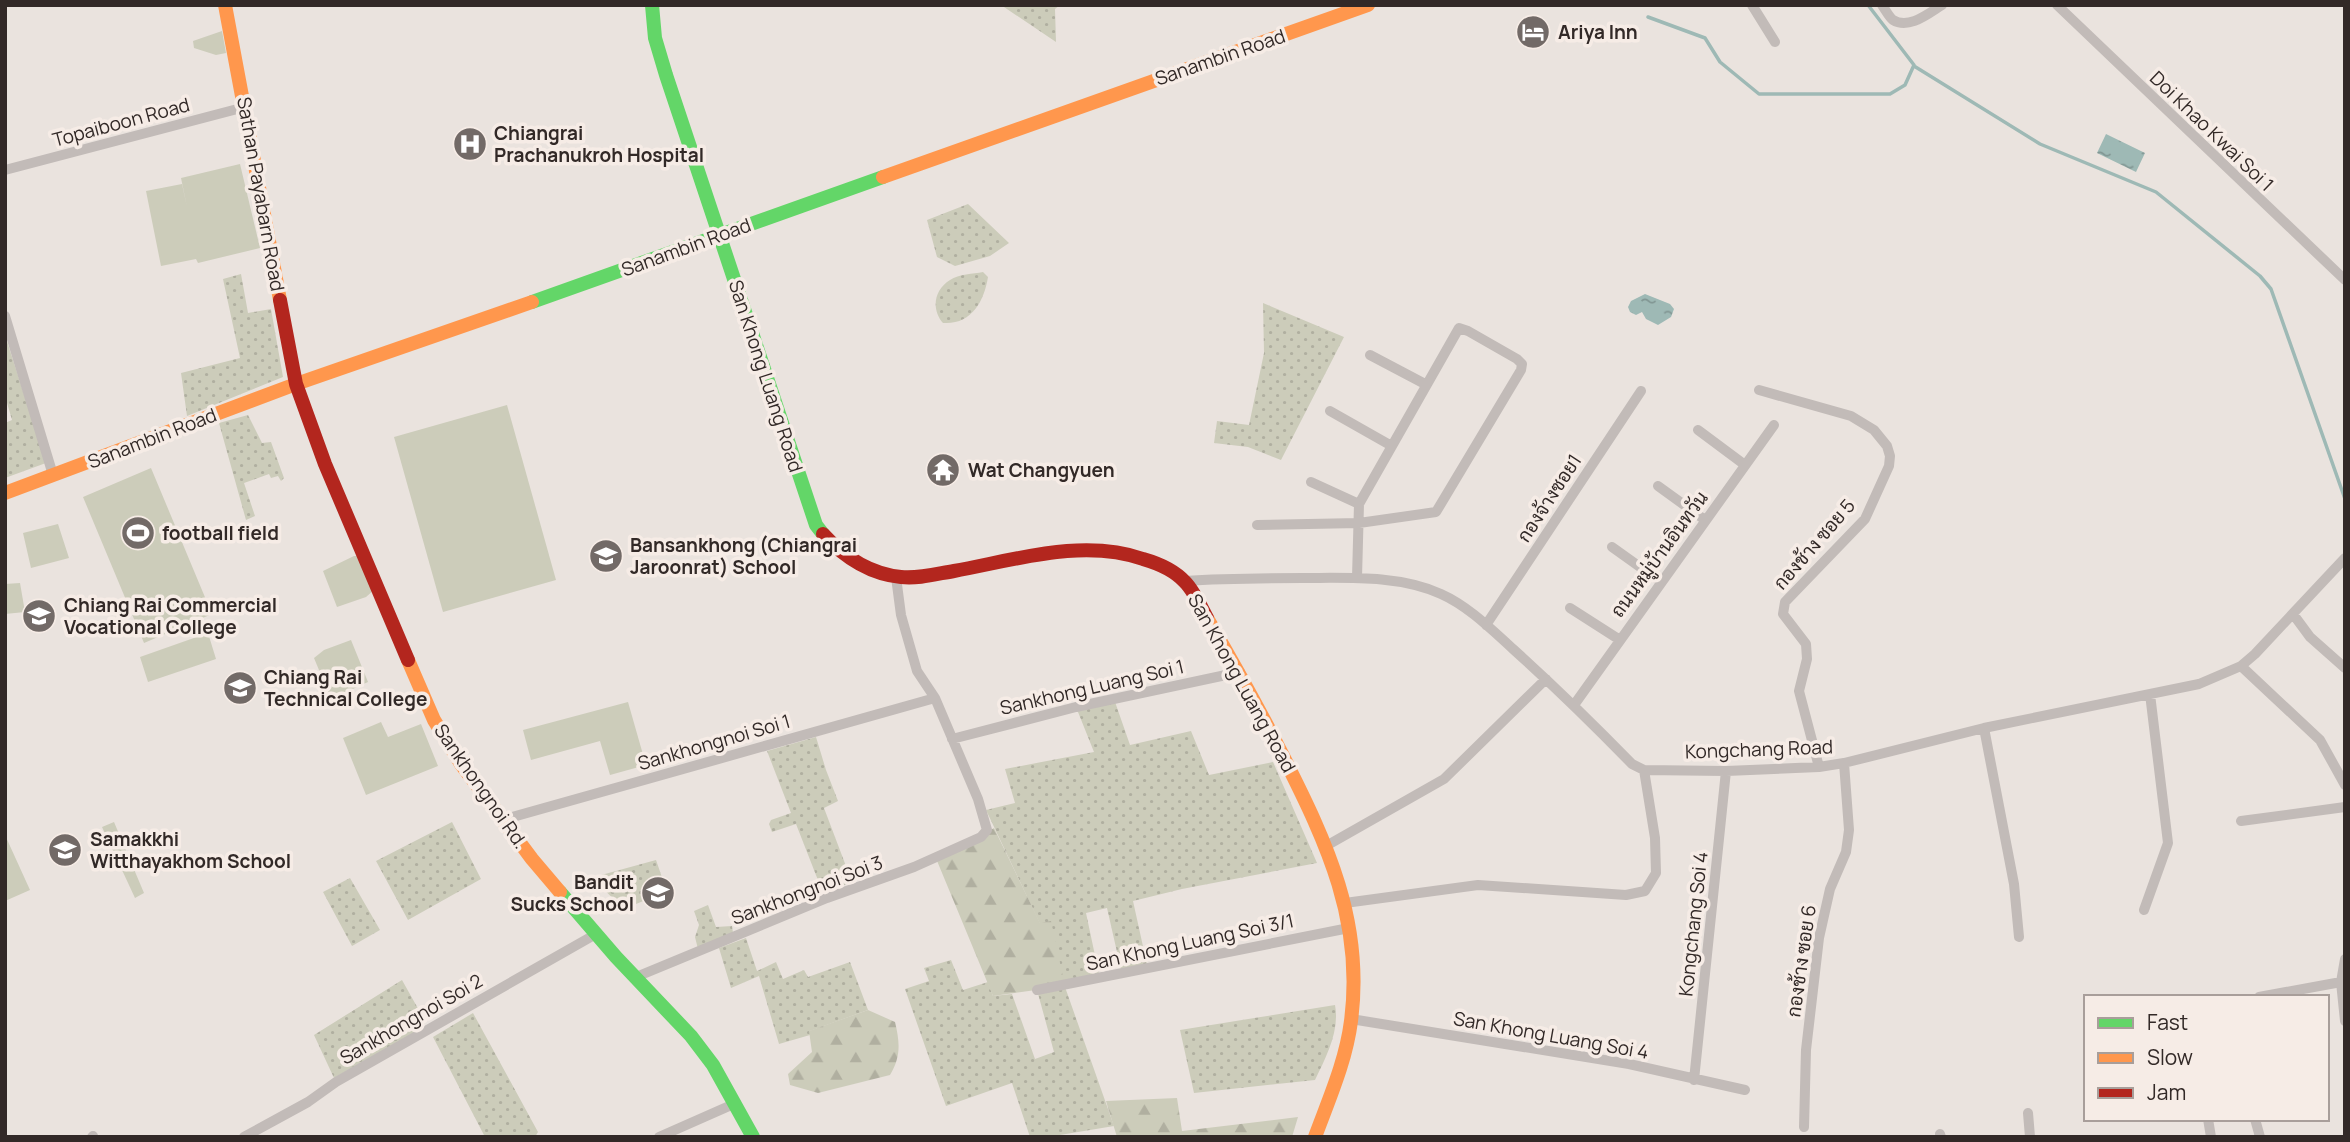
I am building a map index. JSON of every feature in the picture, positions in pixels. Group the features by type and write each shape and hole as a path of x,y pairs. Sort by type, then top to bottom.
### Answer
{"street":[{"name":"Sathan Payabarn Road","path":"226,5 296,384"},
{"name":"San Khong Luang Road","path":"652,5 655,38 719,236 816,525 828,542 846,558 869,569 896,577 963,570 1071,549 1107,549 1149,559 1174,571 1185,581 1240,672 1326,846 1345,903 1352,982 1351,1019 1345,1049 1315,1137"},
{"name":"Sanambin Road","path":"5,493 296,384 1368,5"},
{"path":"1752,5 1774,42"},
{"path":"1882,5 1893,19 1905,23 1915,21 1942,5"},
{"name":"Doi Khao Kwai Soi 1","path":"2057,5 2345,280"},
{"name":"Topaiboon Road","path":"5,170 245,107"},
{"path":"5,316 53,475"},
{"path":"1257,525 1359,523 1436,512 1521,370 1522,364 1517,359 1459,328 1390,445 1359,504 1359,523 1357,578"},
{"path":"1370,355 1425,384"},
{"name":"Sankhongnoi Rd.","path":"296,384 325,464 434,720 461,764 532,859 596,934 691,1036 713,1065 753,1137"},
{"name":"กองช้าง ซอย 5","path":"1759,390 1851,416 1874,430 1887,446 1890,456 1889,466 1865,519 1785,602 1783,614 1806,644 1807,659 1799,691 1819,767"},
{"name":"กองจ้างซอย1","path":"1486,625 1640,391"},
{"path":"1330,411 1390,445"},
{"name":"ถนนหมู่บ้านอินทวัน","path":"1574,705 1773,425"},
{"path":"1698,430 1745,465"},
{"path":"1311,482 1359,504"},
{"path":"1658,486 1705,520"},
{"path":"1612,547 1661,582"},
{"name":"Kongchang Road","path":"1644,770 1726,771 1819,767 1984,728 2199,684 2241,666 2255,654 2293,614 2340,572 2345,558"},
{"path":"896,577 901,615 917,671 935,698 951,739"},
{"path":"1185,581 1227,578 1357,578 1402,583 1437,592 1486,625 1546,678 1632,764 1644,770 1655,838 1656,873 1645,891 1626,895 1478,885 1345,903"},
{"path":"1570,608 1620,640"},
{"path":"2293,614 2311,637 2345,668"},
{"path":"2241,666 2320,740 2345,785"},
{"name":"Sankhong Luang Soi 1","path":"951,739 1076,707 1240,672"},
{"path":"1326,846 1444,779 1546,678"},
{"path":"2144,910 2168,844 2150,694"},
{"name":"Sankhongnoi Soi 1","path":"502,820 935,698"},
{"path":"1984,728 2014,884 2019,937"},
{"name":"Sankhongnoi Soi 3","path":"636,977 827,898 914,867 981,837 987,830 978,799 951,739"},
{"name":"กองช้าง ซอย 6","path":"1804,1126 1806,1051 1819,938 1830,889 1846,852 1849,830 1844,763"},
{"name":"Kongchang Soi 4","path":"1694,1080 1726,771"},
{"path":"2241,821 2345,807"},
{"name":"San Khong Luang Soi 3/1","path":"1037,990 1349,928"},
{"name":"Sankhongnoi Soi 2","path":"244,1137 596,934"},
{"path":"2345,959 2341,982 2345,1021"},
{"path":"2270,995 2341,982"},
{"name":"San Khong Luang Soi 4","path":"1351,1019 1629,1064 1745,1090"},
{"path":"659,1137 736,1103"},
{"path":"2028,1113 2030,1137"}],"green space":[{"path":"1001,5 1060,5 1055,9 1056,42"},
{"path":"222,31 226,53 216,55 194,48 193,41"},
{"path":"240,164 260,248 198,263 196,259 161,266 146,191 182,184 187,207 181,178"},
{"path":"968,204 1009,243 990,256 955,266 937,257 927,220"},
{"path":"983,272 988,277 986,286 974,310 961,320 943,323 936,306 940,289 954,278"},
{"path":"241,274 248,313 271,309 283,377 187,416 181,373 240,358 223,279"},
{"path":"1263,303 1344,337 1281,460 1248,447 1214,443 1217,421 1249,425 1264,353"},
{"path":"5,335 46,463 5,478 5,423 12,420 5,396"},
{"path":"507,405 556,580 443,612 394,437"},
{"path":"248,415 262,443 271,442 284,478 281,481 278,476 271,478 269,474 244,483 255,516 246,520 219,423"},
{"name":"football field","path":"151,468 212,614 144,643 83,497"},
{"path":"58,524 69,558 31,568 23,533"},
{"path":"359,556 374,590 366,597 337,607 323,571"},
{"path":"20,583 25,612 5,614 5,584"},
{"path":"208,633 216,659 148,682 140,657"},
{"path":"351,640 368,682 331,699 314,658 324,650"},
{"path":"1114,699 1130,745 1191,731 1209,775 1273,762 1317,863 1133,901 1148,969 1122,974 1107,908 1086,913 1100,979 1065,987 1114,1126 1048,1137 1030,1137 1012,1083 946,1106 905,989 929,981 924,968 951,960 963,990 988,982 993,996 1012,994 1035,1059 1054,1052 1037,990 1051,922 1040,924 986,810 1015,803 1005,769 1094,752 1076,707"},
{"path":"628,702 646,765 610,775 600,741 531,760 523,730"},
{"path":"381,722 388,737 421,724 438,766 366,795 343,738"},
{"path":"816,737 838,801 824,808 852,882 823,893 796,824 772,832 769,824 771,820 791,813 767,751"},
{"path":"114,822 144,893 135,898 102,827"},
{"path":"452,822 481,879 408,920 376,861"},
{"path":"994,828 1040,923 1051,921 1065,986 993,996 935,856 978,838"},
{"path":"5,835 30,890 5,901"},
{"path":"656,860 665,892 624,909 594,880 594,877"},
{"path":"350,878 380,930 352,946 323,892"},
{"path":"708,905 716,927 732,926 733,933 698,949 695,937 699,925 694,911"},
{"path":"746,938 757,971 776,962 783,979 804,970 808,977 850,962 868,1010 810,1031 810,1035 779,1044 759,976 731,988 719,948"},
{"path":"402,980 425,1021 423,1028 334,1078 314,1035"},
{"path":"1335,1005 1334,1034 1315,1080 1194,1093 1180,1030"},
{"path":"868,1010 895,1022 898,1050 890,1075 818,1093 790,1085 788,1074 812,1052 809,1031"},
{"path":"473,1013 538,1132 535,1137 485,1137 433,1037"},
{"path":"1177,1098 1182,1131 1298,1117 1292,1137 1117,1137 1106,1101"}],"water":[{"path":"2106,134 2145,153 2136,172 2097,153"},
{"path":"1645,294 1670,304 1674,309 1671,317 1658,325 1646,319 1642,312 1636,315 1630,312 1628,307 1631,301"}],"waterway":[{"path":"1648,17 1705,38 1720,62 1759,94 1890,94 1905,85 1914,65 1868,5"},
{"path":"1914,66 2040,144 2156,192 2260,276 2271,289 2345,499"}],"traffic: fast":[{"path":"652,5 655,38 666,75 816,525 823,534"},
{"path":"532,302 883,177"},
{"path":"560,892 616,957 691,1036 713,1065 753,1137"}],"traffic: slow":[{"path":"225,5 280,300"},
{"path":"883,177 1368,5"},
{"path":"5,493 296,384 532,302"},
{"path":"1207,618 1300,790 1328,852 1347,917 1354,985 1349,1036 1315,1137"},
{"path":"408,660 434,720 461,764 560,892"}],"traffic: jam":[{"path":"280,300 296,384 325,464 408,660"},
{"path":"823,534 849,557 868,568 907,577 934,575 1049,553 1097,550 1120,553 1154,563 1176,574 1191,590 1207,618"}],"place":[{"name":"Ariya Inn","path":"1533,32"},
{"name":"Chiangrai Prachanukroh Hospital","path":"470,144"},
{"name":"Wat Changyuen","path":"943,470"},
{"name":"football field","path":"138,533"},
{"name":"Bansankhong (Chiangrai Jaroonrat) School","path":"606,556"},
{"name":"Chiang Rai Commercial Vocational College","path":"39,616"},
{"name":"Chiang Rai Technical College","path":"240,688"},
{"name":"Samakkhi Witthayakhom School","path":"65,850"},
{"name":"Bandit Sucks School","path":"658,893"}]}
